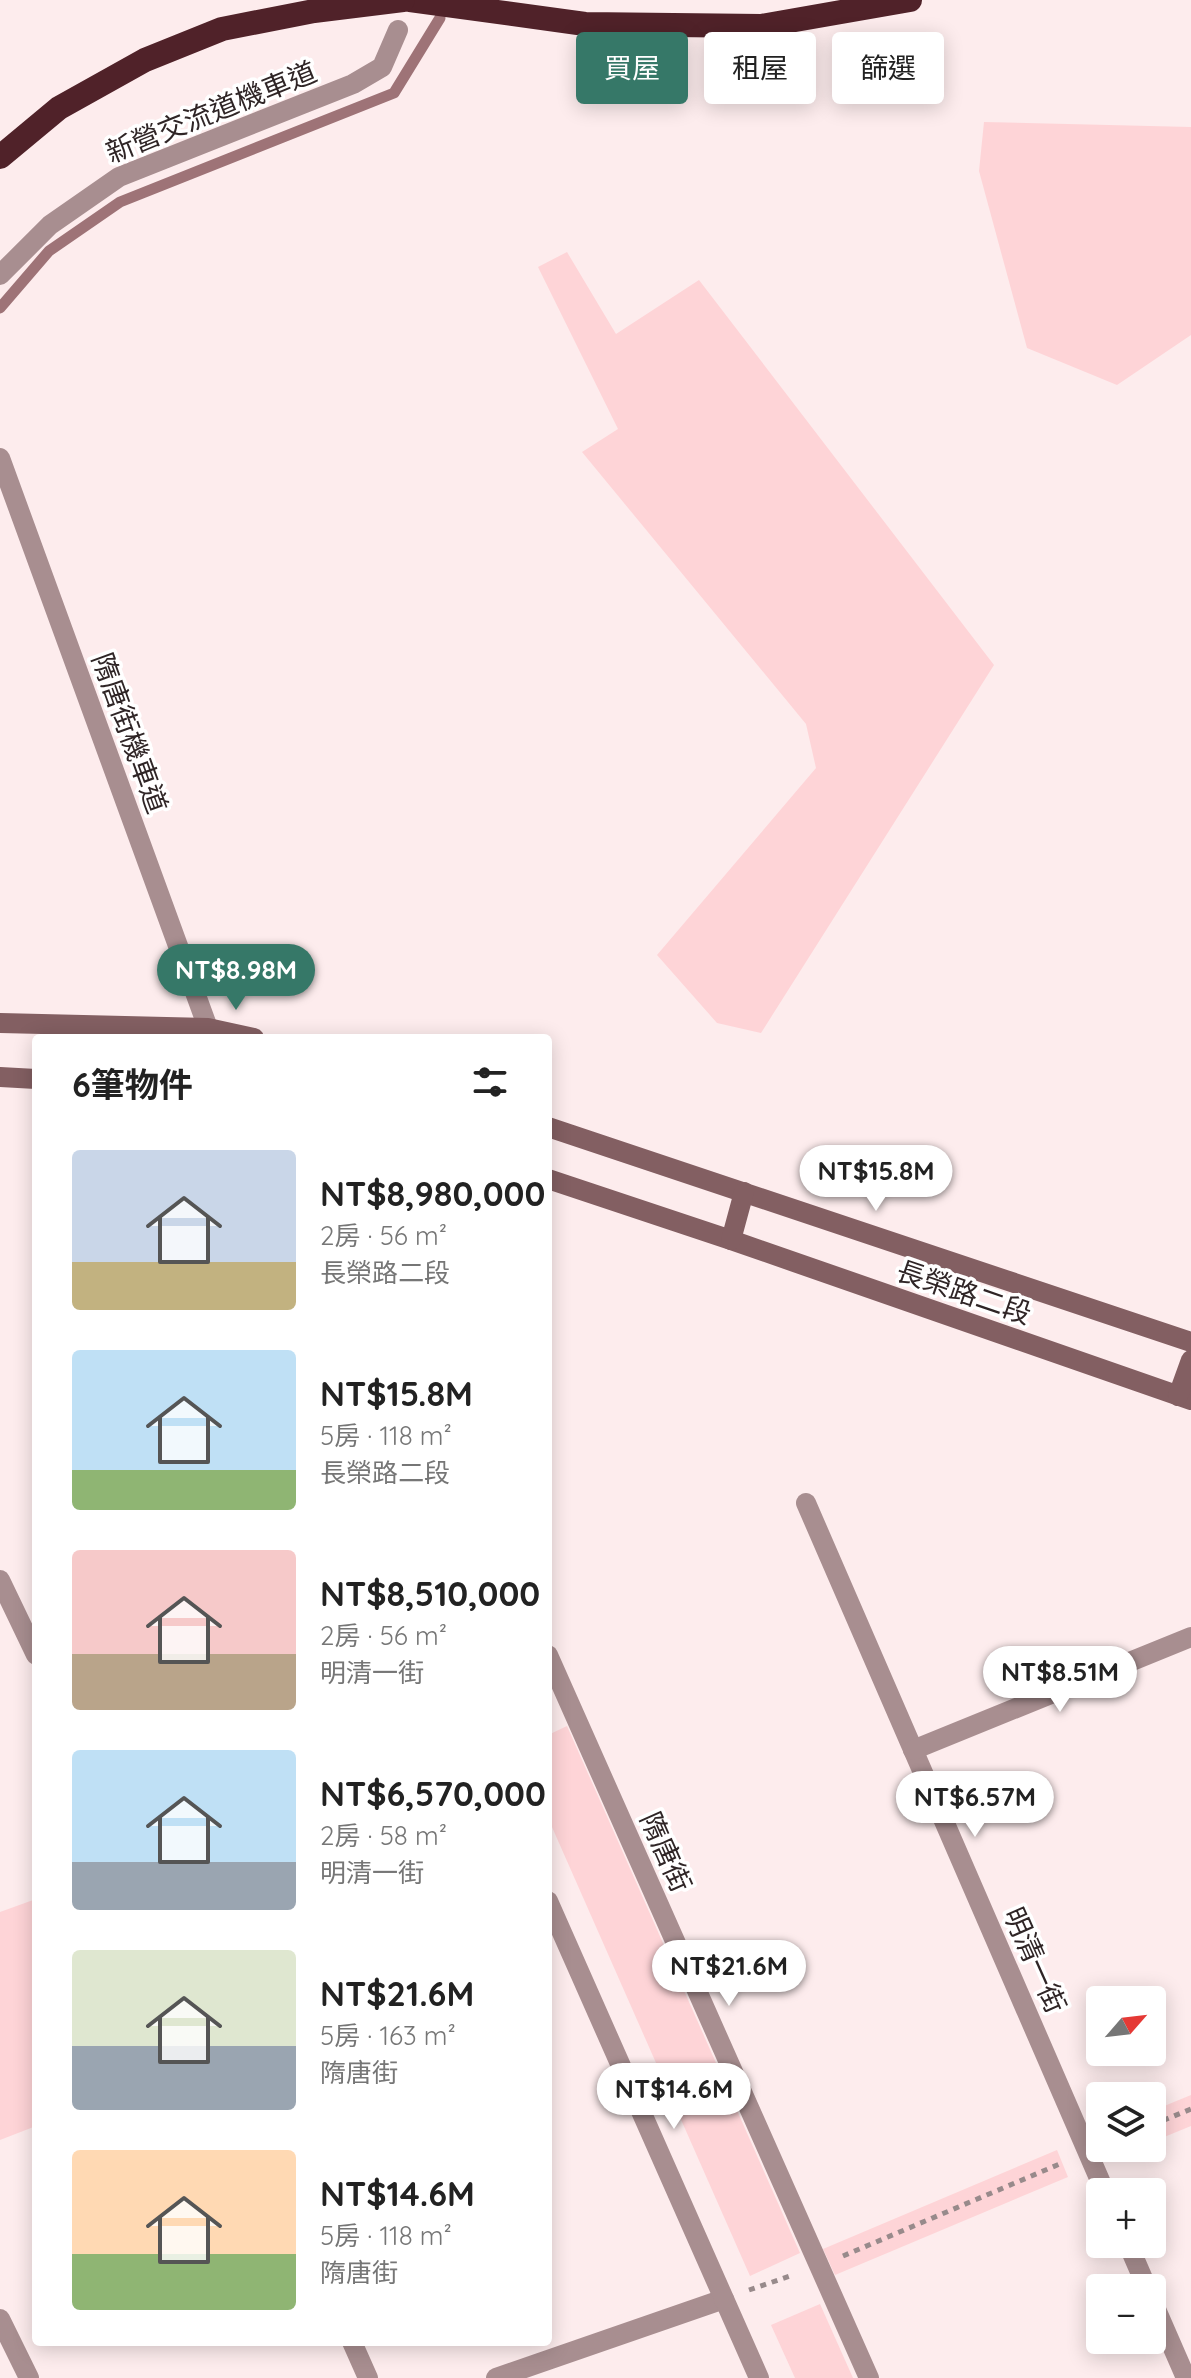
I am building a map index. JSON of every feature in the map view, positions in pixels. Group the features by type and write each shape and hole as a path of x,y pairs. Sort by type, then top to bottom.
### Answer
{"highway":[{"path":"0,157 59,108 145,60 222,29 314,11 403,0"},
{"path":"410,0 585,24 761,26 910,0"}],"main road":[{"path":"0,1023 207,1033"},
{"path":"0,1077 32,1079"},
{"name":"長榮路二段","path":"552,1128 1191,1342"},
{"name":"長榮路二段","path":"552,1180 1184,1398 1191,1360"},
{"path":"731,1240 744,1192"}],"street":[{"name":"新營交流道機車道","path":"0,275 50,225 119,177 353,84 382,67 398,30"},
{"name":"隋唐街機車道","path":"0,458 207,1033"},
{"name":"明清一街","path":"806,1503 1086,2147"},
{"path":"0,1580 32,1647"},
{"path":"913,1750 1191,1637"},
{"name":"隋唐街","path":"552,1664 869,2378"},
{"path":"552,1910 759,2378"},
{"path":"496,2378 724,2299"},
{"path":"0,2319 29,2378"},
{"path":"1166,2332 1186,2378"},
{"path":"354,2346 368,2378"}],"path":[{"path":"1166,2119 1191,2109"},
{"path":"724,2299 819,2266 1086,2153"}],"shaded area":[{"path":"984,122 1191,127 1191,335 1117,385 1027,348 979,171"},
{"path":"567,252 616,334 699,280 994,665 761,1033 717,1023 657,955 816,768 806,724 582,452 618,429 538,267"},
{"path":"567,1726 800,2253 750,2276 552,1827 552,1733"},
{"path":"32,1900 32,2128 0,2140 0,1912"},
{"path":"1191,2095 1191,2126 1166,2136 1166,2105"},
{"path":"1057,2150 1068,2177 835,2275 823,2249"},
{"path":"820,2304 853,2378 795,2378 771,2325"}],"waterway":[{"path":"0,308 49,251 120,202 394,93 440,18"}]}
